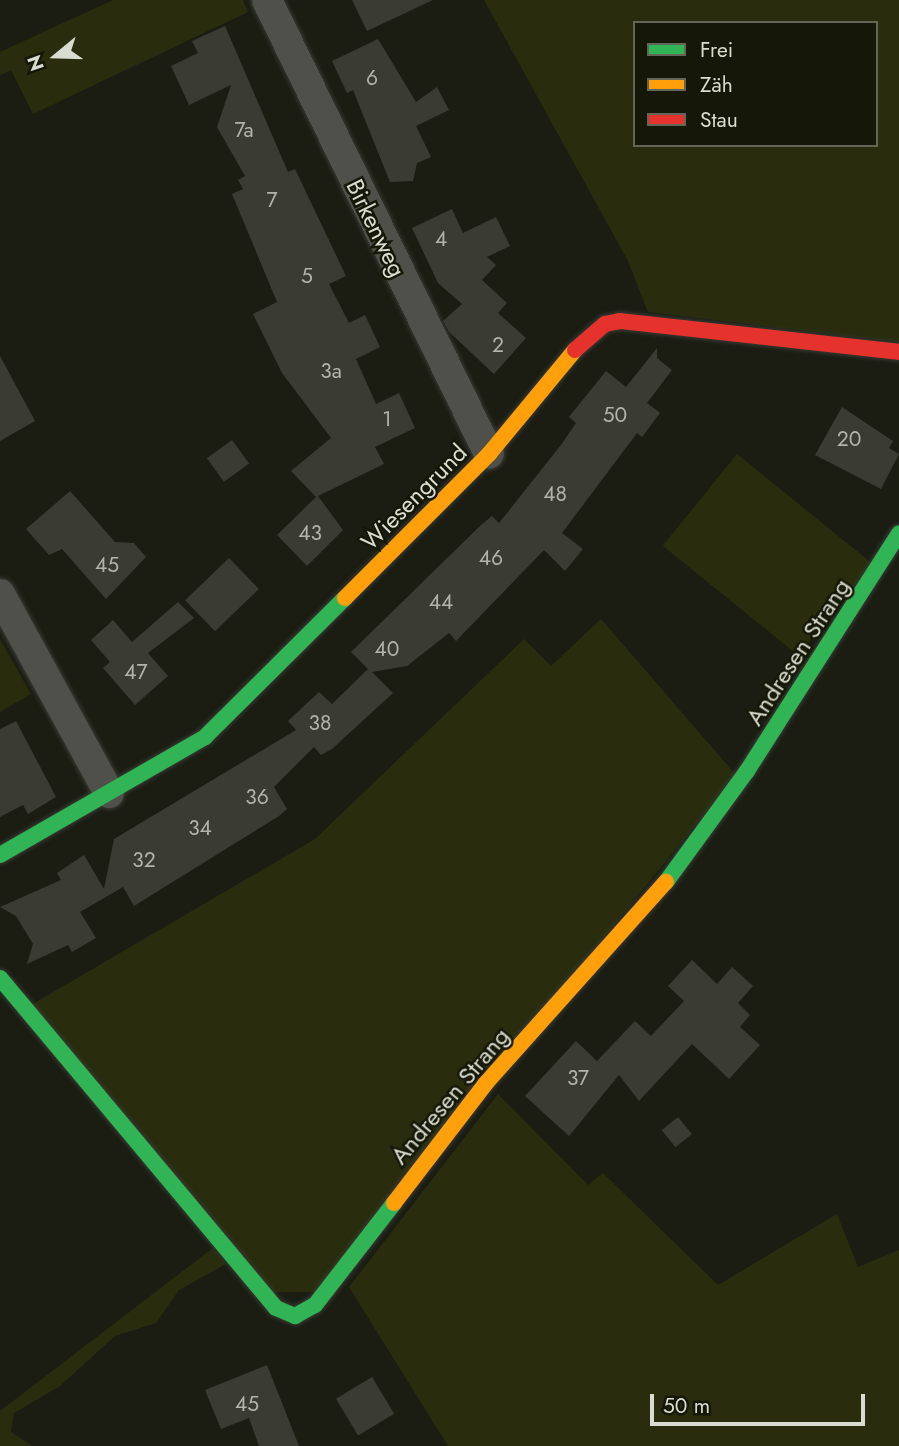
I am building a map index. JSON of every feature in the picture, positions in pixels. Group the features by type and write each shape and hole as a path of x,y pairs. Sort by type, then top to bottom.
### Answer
{"street":[{"name":"Birkenweg","path":"267,0 489,454"},
{"name":"Wiesengrund","path":"0,855 205,737 489,454 584,339 605,324 899,352"},
{"name":"Andresen Strang","path":"0,978 276,1308 295,1316 315,1305 486,1083 659,891 747,771 899,533"},
{"path":"0,594 109,793"}],"green space":[{"path":"113,0 243,0 248,12 33,114 11,70 0,75 0,52"},
{"path":"484,0 899,0 899,342 648,312 628,261"},
{"path":"737,454 872,564 798,655 663,546"},
{"path":"601,619 736,775 315,1292 273,1292 31,1005 315,839 524,639 551,666"},
{"path":"0,639 31,694 0,712"},
{"path":"498,1094 588,1185 603,1173 718,1285 837,1214 858,1267 899,1250 899,1446 448,1446 349,1287"},
{"path":"213,1248 226,1264 179,1290 156,1323 115,1336 60,1386 14,1413 11,1432 32,1446 0,1446 0,1411"}],"building":[{"path":"352,0 433,0 367,31"},
{"path":"225,26 288,172 295,169 346,276 329,284 349,323 365,315 380,347 356,359 376,404 399,393 415,428 375,447 384,464 318,496 343,530 307,566 277,535 316,497 291,471 331,438 282,373 253,314 277,302 232,194 243,189 238,180 245,176 217,127 231,85 189,105 171,66 198,53 192,41"},
{"path":"378,39 416,102 437,87 449,110 416,126 431,157 417,163 413,181 390,182 353,90 347,93 332,61"},
{"path":"452,209 463,233 496,217 510,246 487,257 496,265 482,280 507,303 498,313 526,338 494,374 449,332 443,321 462,304 438,283 412,228"},
{"path":"657,348 657,358 672,370 647,403 660,413 642,437 637,433 562,533 583,549 565,571 544,550 456,641 449,633 407,666 372,672 393,693 332,749 321,755 314,747 274,787 287,809 279,816 134,906 123,887 80,912 96,938 72,952 68,945 27,964 33,944 16,916 0,907 61,880 57,873 84,855 104,889 114,839 296,730 288,721 319,692 332,704 368,669 351,652 481,525 492,516 499,523 561,445 576,423 569,417 606,371 626,387"},
{"path":"0,356 35,421 0,441"},
{"path":"842,407 893,441 889,448 899,454 881,489 815,455"},
{"path":"232,440 249,463 224,482 207,458"},
{"path":"70,491 115,542 134,543 146,557 106,599 62,549 49,555 26,529"},
{"path":"229,558 259,589 215,631 185,600"},
{"path":"178,602 194,618 148,653 168,676 135,705 103,668 110,662 91,640 113,620 132,642"},
{"path":"16,721 56,797 28,814 23,805 0,817 0,729"},
{"path":"692,960 717,984 732,967 753,986 738,1003 750,1015 740,1027 760,1045 729,1079 692,1044 639,1101 619,1075 569,1136 525,1096 576,1041 597,1061 635,1021 651,1036 684,1001 668,986"},
{"path":"678,1117 692,1134 676,1147 662,1130"},
{"path":"267,1365 299,1446 259,1446 249,1418 221,1429 205,1390"},
{"path":"372,1377 394,1414 358,1435 336,1399"}],"traffic: fast":[{"path":"666,882 747,771 899,533"},
{"path":"0,855 205,737 345,598"},
{"path":"0,978 276,1308 295,1316 315,1305 394,1203"}],"traffic: slow":[{"path":"345,598 489,454 575,350"},
{"path":"394,1203 486,1083 666,882"}],"traffic: jam":[{"path":"575,350 605,324 620,321 899,352"}]}
